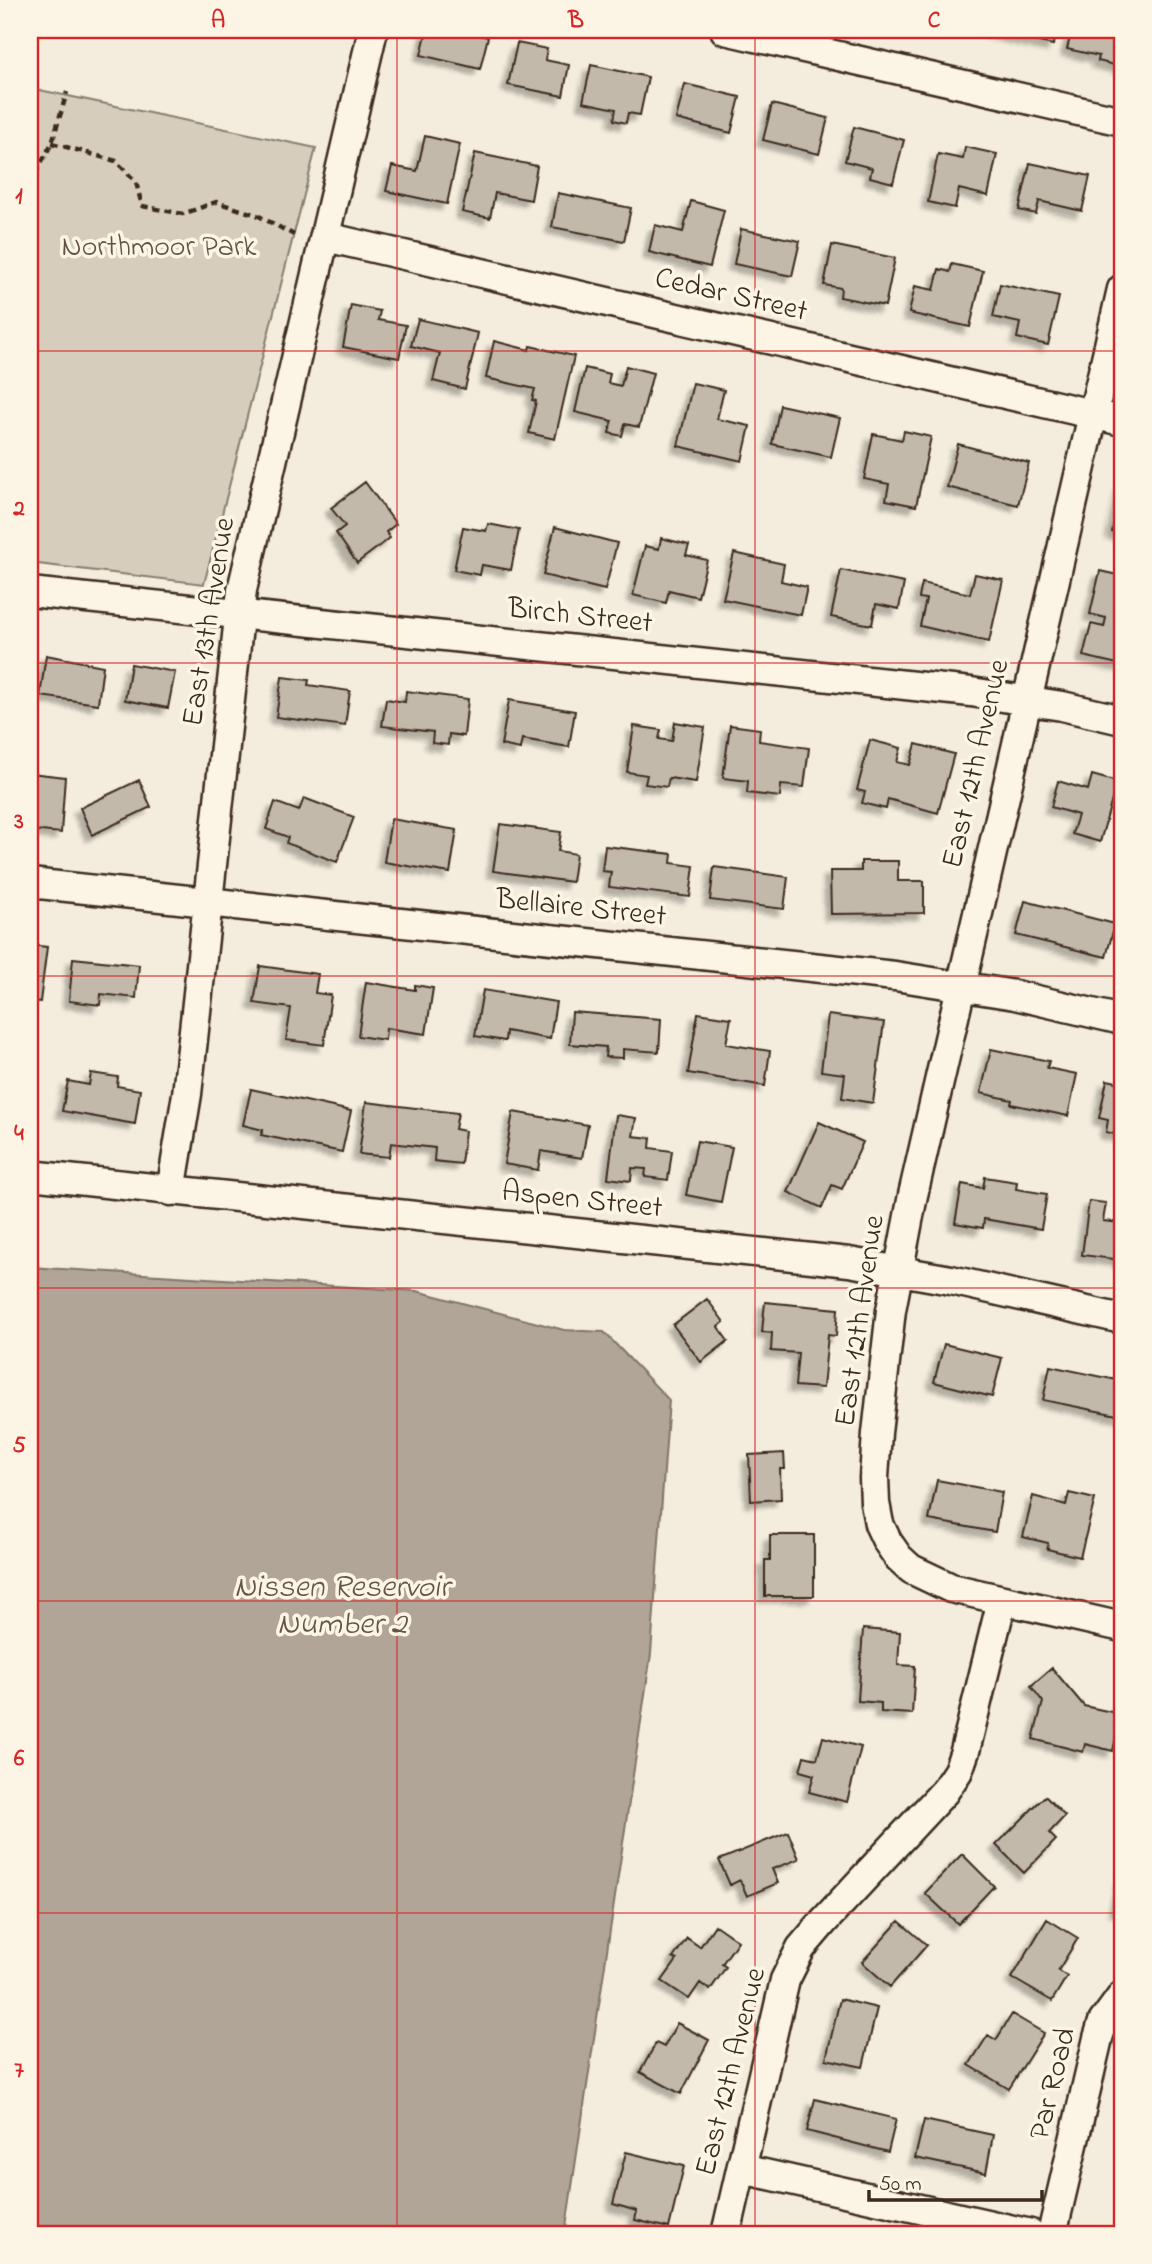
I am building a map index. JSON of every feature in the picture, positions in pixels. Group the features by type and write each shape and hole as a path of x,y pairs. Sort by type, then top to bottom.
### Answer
{"street":[{"name":"East 13th Avenue","path":"171,1191 187,1094 242,590 373,30"},
{"path":"725,30 1122,121"},
{"name":"Cedar Street","path":"326,237 1122,421"},
{"name":"East 12th Avenue","path":"726,2234 785,1980 801,1948 944,1792 958,1771 1002,1600 951,1588 911,1569 898,1557 879,1524 874,1478 877,1433 891,1310 913,1195 1122,289"},
{"name":"Birch Street","path":"30,593 971,692 1122,720"},
{"name":"Bellaire Street","path":"30,883 895,976 1014,995 1122,1020"},
{"name":"Aspen Street","path":"30,1175 849,1262 951,1280 1122,1319"},
{"path":"1002,1600 1122,1627"},
{"name":"Par Road","path":"1052,2234 1098,2038 1103,2022 1122,1996"},
{"path":"742,2169 1031,2234"}],"path":[{"path":"30,183 52,143 67,92"},
{"path":"52,143 116,161 136,182 142,206 183,215 216,202 257,215 294,235"}],"green space":[{"name":"Northmoor Park","path":"30,88 316,148 204,584 30,563"}],"water":[{"name":"Nissen Reservoir Number 2","path":"30,1267 417,1291 564,1330 604,1332 669,1400 651,1654 565,2234 30,2234"}],"building":[{"path":"427,30 460,30 488,37 480,69 421,55"},
{"path":"985,30 1056,30 1053,45"},
{"path":"1072,30 1122,30 1122,67 1098,61 1099,56 1067,49"},
{"path":"517,43 547,49 545,60 569,65 563,96 508,85"},
{"path":"591,65 648,77 640,115 628,113 626,123 614,120 616,109 583,102"},
{"path":"685,84 740,97 731,133 676,119"},
{"path":"772,104 828,118 819,154 763,140"},
{"path":"854,127 904,140 893,183 870,177 872,168 845,161"},
{"path":"425,136 460,144 447,204 386,191 392,166 417,171"},
{"path":"965,147 997,154 988,196 959,189 955,208 928,202 938,154 963,159"},
{"path":"475,153 537,166 531,200 495,193 490,218 462,212"},
{"path":"1030,163 1090,176 1082,211 1039,201 1036,214 1019,210"},
{"path":"558,193 631,208 624,241 552,227"},
{"path":"691,201 724,210 710,267 649,252 655,225 683,232"},
{"path":"741,229 800,241 792,276 734,264"},
{"path":"832,245 895,258 885,306 840,297 841,288 824,285"},
{"path":"952,264 983,271 970,327 909,313 915,286 934,290 939,269 950,272"},
{"path":"1000,284 1059,297 1048,345 1017,338 1020,323 993,317"},
{"path":"351,305 380,311 378,320 406,325 399,358 343,347"},
{"path":"418,319 478,333 465,389 433,381 440,353 411,346"},
{"path":"494,341 529,350 530,346 574,356 555,439 529,433 536,401 532,400 535,389 486,378"},
{"path":"626,366 653,373 639,427 625,424 622,436 609,433 612,421 575,412 585,368 610,374 608,383 621,386"},
{"path":"693,383 724,390 717,419 750,426 742,461 678,446"},
{"path":"780,405 840,418 831,457 772,444"},
{"path":"904,431 931,437 916,506 886,500 889,484 864,479 873,434 902,440"},
{"path":"958,444 1029,463 1018,505 947,487"},
{"path":"365,482 396,524 386,532 390,538 357,563 336,533 345,526 331,508"},
{"path":"1122,484 1122,534 1112,532"},
{"path":"488,524 519,530 511,570 482,565 480,575 454,570 463,527 486,531"},
{"path":"555,527 617,543 605,590 543,575"},
{"path":"661,538 689,545 686,555 707,560 698,597 669,590 666,603 633,595 645,546 659,549"},
{"path":"734,553 784,564 781,581 807,587 801,615 723,599"},
{"path":"841,570 904,583 899,609 876,604 872,625 831,617"},
{"path":"1100,571 1122,576 1122,665 1083,656 1091,624 1104,627 1106,618 1090,614"},
{"path":"975,574 1003,580 989,642 920,626 926,599 919,598 922,583 970,594"},
{"path":"46,655 103,666 98,704 40,696"},
{"path":"131,664 175,672 168,708 125,700"},
{"path":"282,677 309,680 308,685 350,691 345,726 276,717"},
{"path":"406,691 468,699 464,736 449,734 448,745 432,743 433,732 382,726 386,699 405,702"},
{"path":"509,700 575,711 569,747 522,739 520,749 501,745"},
{"path":"675,722 705,727 696,782 669,778 667,787 645,784 647,775 627,772 634,726 661,730 659,739 672,741"},
{"path":"730,725 760,729 759,741 809,748 804,787 781,785 780,797 747,793 748,781 723,778"},
{"path":"870,740 901,748 897,762 910,765 916,744 954,754 938,813 888,799 886,809 862,803 865,792 857,790"},
{"path":"30,773 65,777 61,833 31,830 33,813 30,813"},
{"path":"1092,775 1117,782 1100,842 1072,834 1078,815 1051,807 1058,781 1088,790"},
{"path":"139,780 151,807 92,835 80,808"},
{"path":"304,798 354,817 337,862 286,843 288,837 266,829 275,802 299,811"},
{"path":"391,819 457,830 450,873 384,862"},
{"path":"500,824 561,832 558,851 576,854 572,882 493,871"},
{"path":"605,846 672,854 671,863 694,866 690,897 609,887 611,872 602,871"},
{"path":"861,861 898,861 898,881 924,881 924,913 831,914 830,871 861,871"},
{"path":"714,867 788,877 784,909 710,900"},
{"path":"1025,901 1115,924 1106,957 1016,935"},
{"path":"30,945 47,947 40,1002 30,1001"},
{"path":"73,958 139,965 136,998 101,994 100,1005 69,1001"},
{"path":"260,966 318,974 315,993 331,995 324,1045 286,1040 291,1008 254,1003"},
{"path":"366,982 415,990 415,985 433,988 426,1034 386,1028 385,1040 358,1036"},
{"path":"483,990 556,1002 550,1039 506,1031 505,1041 475,1036"},
{"path":"572,1012 661,1019 659,1052 623,1049 623,1058 605,1057 606,1047 570,1044"},
{"path":"698,1013 731,1018 726,1044 770,1051 765,1086 688,1073"},
{"path":"828,1015 884,1022 873,1103 842,1098 845,1074 821,1071"},
{"path":"991,1049 1049,1061 1047,1068 1077,1074 1068,1116 1011,1104 1012,1100 981,1093"},
{"path":"91,1073 118,1077 117,1086 140,1090 135,1124 62,1111 68,1081 89,1085"},
{"path":"1107,1080 1122,1083 1122,1136 1106,1132 1108,1120 1099,1118"},
{"path":"251,1089 351,1111 342,1152 261,1135 263,1130 243,1125"},
{"path":"366,1102 458,1113 455,1129 465,1131 461,1164 434,1161 435,1148 391,1143 389,1157 359,1154"},
{"path":"513,1112 588,1125 582,1158 541,1151 538,1170 504,1164"},
{"path":"616,1115 636,1118 633,1136 651,1138 650,1148 672,1151 668,1180 645,1177 646,1169 632,1168 631,1181 608,1178"},
{"path":"819,1122 863,1142 842,1189 832,1185 822,1208 788,1192"},
{"path":"697,1141 732,1147 721,1202 686,1195"},
{"path":"985,1177 1017,1182 1016,1189 1047,1194 1041,1229 984,1219 983,1228 955,1223 962,1184 983,1188"},
{"path":"1089,1201 1106,1203 1103,1221 1122,1223 1122,1260 1082,1255"},
{"path":"707,1299 724,1322 718,1327 728,1341 701,1362 673,1325"},
{"path":"765,1302 838,1309 836,1336 828,1335 823,1388 795,1386 798,1353 771,1351 772,1333 762,1332"},
{"path":"944,1344 1002,1358 992,1397 934,1382"},
{"path":"1050,1366 1122,1381 1122,1416 1043,1400"},
{"path":"784,1453 785,1469 780,1469 781,1499 751,1501 749,1455"},
{"path":"937,1480 1002,1492 995,1532 929,1520"},
{"path":"1069,1493 1095,1499 1080,1557 1047,1549 1048,1543 1023,1537 1033,1496 1066,1505"},
{"path":"770,1535 814,1535 814,1596 765,1596 765,1560 770,1560"},
{"path":"863,1629 900,1632 898,1665 915,1666 912,1714 881,1712 881,1703 858,1701"},
{"path":"1052,1668 1084,1706 1121,1714 1113,1751 1085,1744 1083,1752 1033,1739 1043,1702 1031,1686"},
{"path":"823,1737 861,1747 847,1802 809,1792 814,1775 800,1771 804,1756 817,1759"},
{"path":"1045,1796 1065,1816 1049,1833 1056,1840 1024,1873 996,1845"},
{"path":"788,1832 799,1859 772,1869 778,1883 747,1896 740,1880 730,1885 719,1860"},
{"path":"962,1854 994,1886 958,1924 925,1893"},
{"path":"1122,1876 1122,1911 1115,1909"},
{"path":"1047,1919 1078,1938 1058,1971 1067,1976 1052,2001 1012,1978"},
{"path":"899,1921 927,1945 890,1987 862,1962"},
{"path":"715,1925 738,1941 722,1964 726,1967 710,1990 700,1983 689,1999 662,1981 677,1960 673,1958 687,1938 700,1947"},
{"path":"840,1999 877,2008 863,2067 826,2059"},
{"path":"1012,2014 1044,2033 1009,2089 969,2065 988,2035 996,2040"},
{"path":"677,2023 709,2040 681,2094 640,2072 656,2043 664,2047"},
{"path":"815,2099 896,2119 888,2152 807,2131"},
{"path":"924,2120 993,2135 986,2173 915,2158"},
{"path":"626,2152 684,2166 669,2228 635,2220 637,2211 613,2204"}]}
